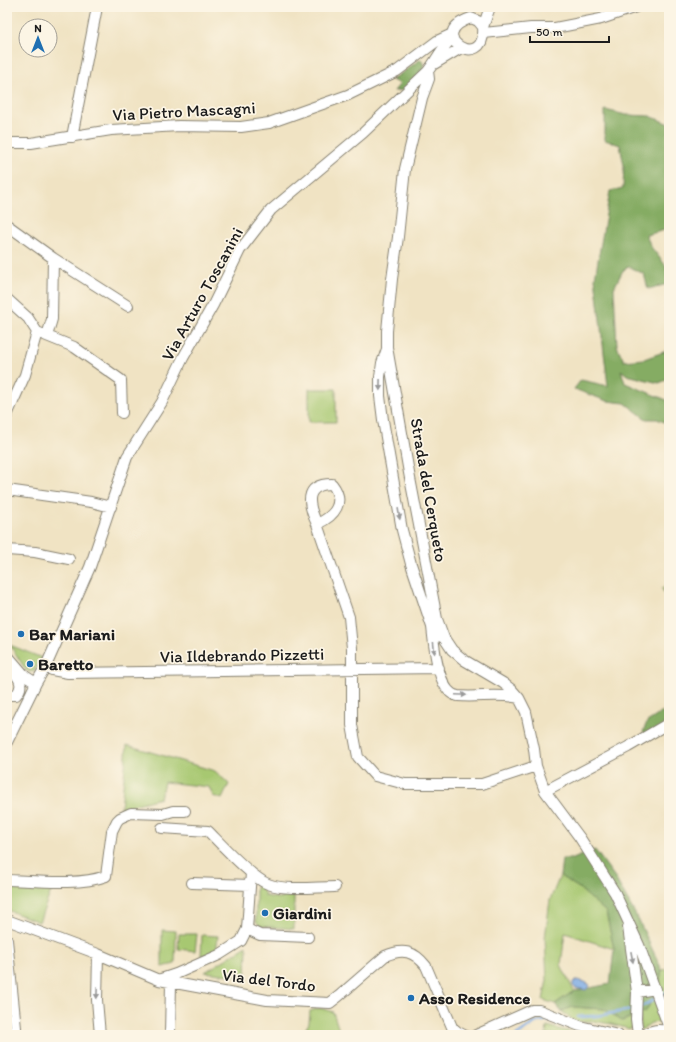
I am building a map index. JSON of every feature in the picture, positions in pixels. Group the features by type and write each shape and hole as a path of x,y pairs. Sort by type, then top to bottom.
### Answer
{"street":[{"path":"72,137 96,7"},
{"path":"485,7 456,28 453,36 458,50 477,47 480,43 490,7"},
{"path":"484,30 555,28 601,19 636,7"},
{"path":"471,18 478,20 484,30"},
{"name":"Via Pietro Mascagni","path":"7,143 31,143 111,130 179,126 241,127 269,123 348,95 397,71 438,42 453,36"},
{"name":"Via Arturo Toscanini","path":"431,67 441,49 453,36"},
{"name":"Via Pietro Mascagni","path":"426,51 437,48 458,50"},
{"name":"Via Arturo Toscanini","path":"7,742 46,666 90,568 127,457 162,402 183,358 213,305 240,250 271,210 363,133 431,67 458,50"},
{"name":"Strada del Cerqueto","path":"431,67 429,79 420,105 405,169 392,279 387,347 436,619 444,638 452,650 464,660 503,683 519,698 526,712 536,766 545,791 580,838 615,893 628,919 656,989 669,1028"},
{"path":"7,225 53,258 128,306"},
{"path":"48,336 52,319 53,258"},
{"path":"7,298 28,318 37,332 74,347 121,380 122,413"},
{"path":"7,416 25,374 37,332"},
{"name":"Strada del Cerqueto","path":"387,347 382,363 380,377 380,396 383,420 402,530 411,564 432,627 435,654 444,687 456,696 503,695 519,698"},
{"path":"7,490 91,502 111,507"},
{"path":"317,524 349,617 352,648 352,725 358,757 375,776 405,784 482,784 536,766"},
{"path":"7,550 35,552 69,559"},
{"name":"Strada del Cerqueto","path":"432,627 436,633 444,638"},
{"path":"7,655 25,676 36,683"},
{"path":"7,665 21,684 20,690 16,695 7,695"},
{"name":"Via Ildebrando Pizzetti","path":"46,666 52,670 68,673 439,668"},
{"path":"545,791 628,747 669,723"},
{"path":"7,880 68,882 97,880 106,876 112,831 120,818 131,813 163,814 173,811 185,811"},
{"path":"162,828 208,831 251,873 268,884 287,887 335,887"},
{"path":"251,873 247,930 260,934 308,937"},
{"path":"192,882 250,885"},
{"path":"628,919 629,938 635,970 637,992 636,1019 638,1035"},
{"name":"Via del Tordo","path":"7,920 98,954 159,980 267,1000 330,1003 385,956 394,952 403,951 420,959 426,966 448,1021 452,1027 464,1035"},
{"name":"Via del Tordo","path":"159,980 219,955 241,941 247,930"},
{"path":"7,940 16,1028"},
{"path":"98,954 97,1000 100,1035"},
{"path":"170,1035 171,982"},
{"path":"637,992 656,989"},
{"path":"476,1035 532,1010 539,1010 580,1026 618,1035"},
{"path":"643,1035 655,1029 662,1029 669,1032"}],"green space":[{"path":"421,59 425,68 404,90 394,91 400,84 392,80"},
{"path":"605,110 626,115 650,116 669,124 669,229 646,235 651,247 666,266 668,284 648,289 644,274 628,266 622,272 614,288 617,346 624,361 644,359 669,350 669,379 659,383 627,375 621,370 625,383 669,401 669,424 657,419 646,419 625,403 607,401 574,389 581,380 608,386 595,278 610,191 623,188 624,166 620,145 605,140"},
{"path":"309,389 336,389 336,422 309,422"},
{"path":"669,585 669,607 662,588"},
{"name":"Baretto","path":"10,645 42,658 34,671 30,672 26,670"},
{"path":"669,708 669,728 652,738 643,732 647,722"},
{"path":"127,745 215,771 229,784 222,799 213,796 209,787 164,782 160,798 121,808"},
{"path":"595,850 614,876 638,919 662,970 658,989 646,1011 622,1021 604,1009 573,1007 561,1011 555,1004 574,991 610,984 614,949 606,912 579,888 560,876 562,859 573,859"},
{"path":"560,876 579,888 606,912 614,949 565,933 561,965 574,991 555,1004 543,1000 547,980 545,938 550,900"},
{"path":"7,882 53,886 39,922 7,910"},
{"path":"256,887 262,887 265,896 282,899 284,893 294,892 294,929 260,926 256,921"},
{"path":"162,930 176,931 175,964 162,967"},
{"path":"179,934 197,934 195,951 178,949"},
{"path":"202,935 218,936 216,951 201,956"},
{"path":"247,946 246,977 205,972"},
{"path":"669,969 669,999 667,1000 658,989 662,970"},
{"path":"654,996 664,1021 651,1023 641,1030 640,1013 646,1011"},
{"path":"573,1007 604,1009 622,1021 633,1017 634,1027 629,1029 592,1021 576,1022 561,1011"},
{"path":"320,1008 333,1012 339,1030 343,1035 302,1035 309,1023 310,1011"},
{"path":"547,1026 583,1035 546,1035"}],"water":[{"path":"577,980 590,985 586,990 575,988 573,986 573,982"}],"waterway":[{"path":"664,994 669,990"},
{"path":"642,1006 654,1000"},
{"path":"578,1017 596,1016 630,1010"},
{"path":"517,1035 536,1022 553,1019"}],"place":[{"name":"Bar Mariani","path":"21,634"},
{"name":"Baretto","path":"30,664"},
{"name":"Giardini","path":"265,913"},
{"name":"Asso Residence","path":"411,998"}]}
